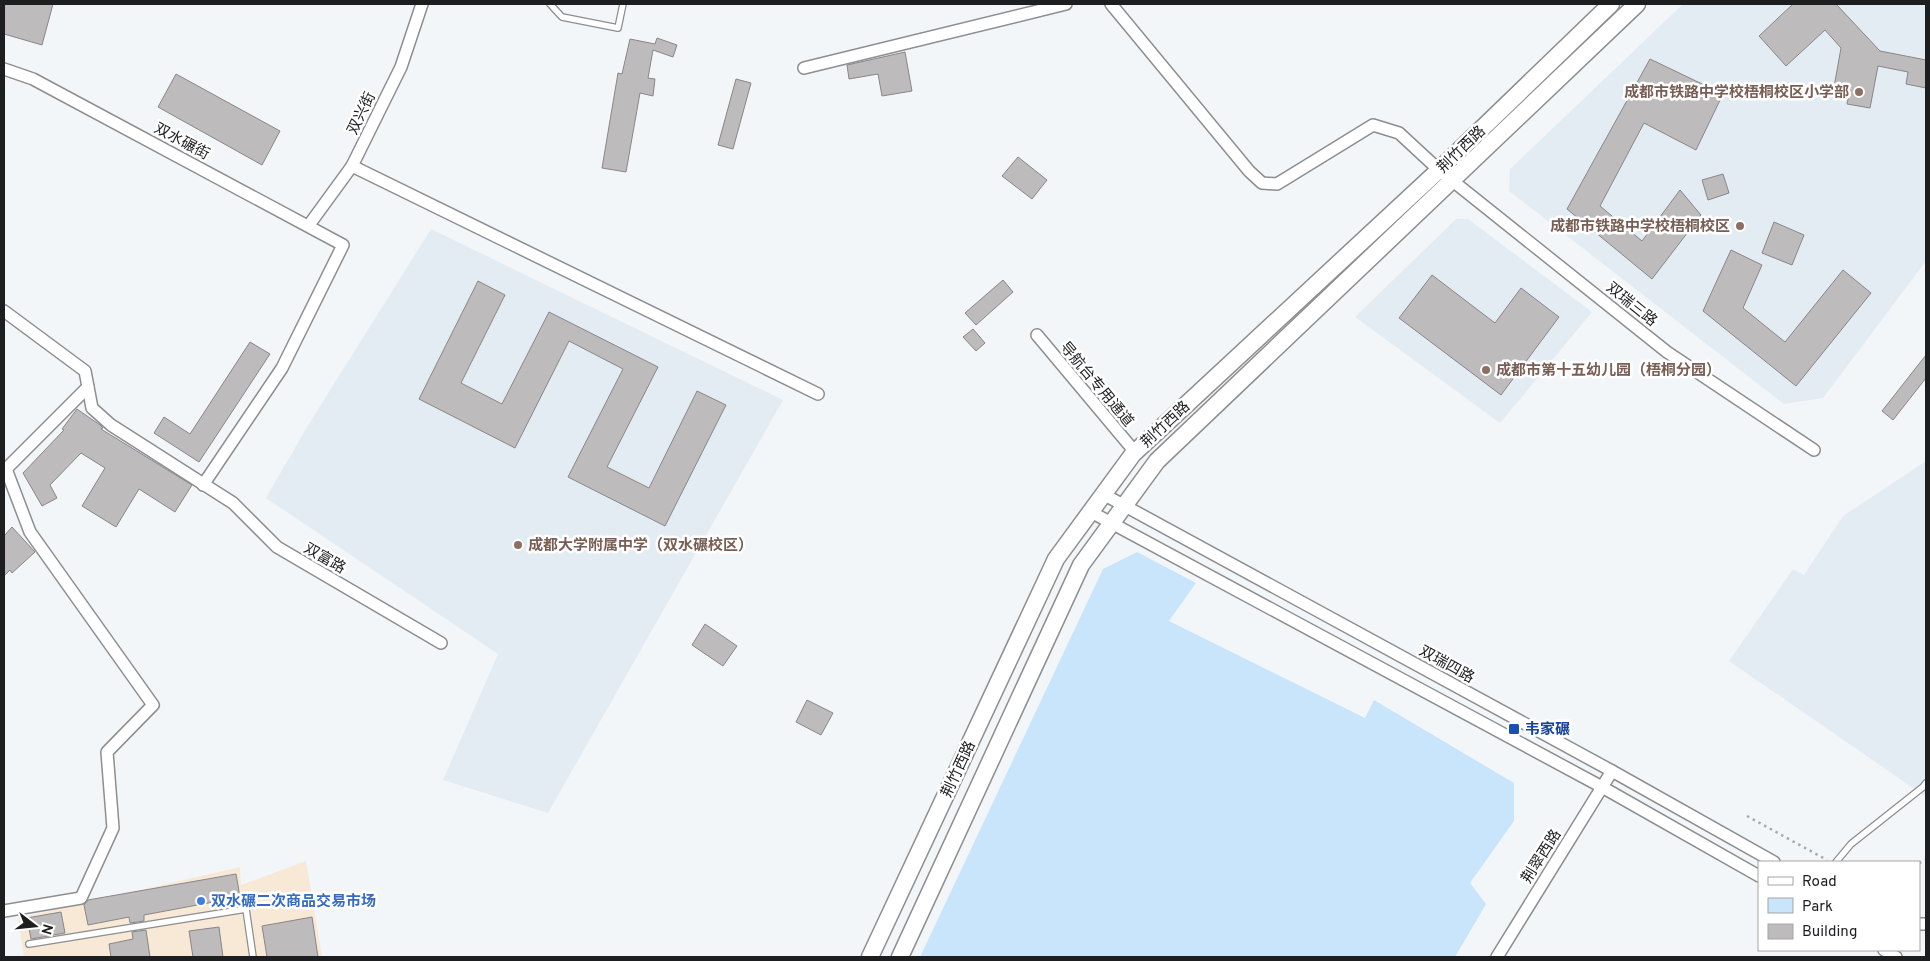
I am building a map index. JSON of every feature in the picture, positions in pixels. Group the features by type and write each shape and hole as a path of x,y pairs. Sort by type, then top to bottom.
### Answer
{"main road":[{"name":"荆竹西路","path":"900,957 1080,565 1157,460 1446,175 1611,4"},
{"name":"荆竹西路","path":"870,957 1056,559 1135,452 1637,4"}],"street":[{"name":"双兴街","path":"309,225 352,166 401,67 422,4"},
{"path":"804,68 1066,4"},
{"name":"双瑞三路","path":"1111,4 1243,163 1262,183 1277,184 1373,125 1399,133 1446,175 1667,352 1814,450"},
{"name":"双水碾街","path":"4,69 33,79 309,225 343,245 282,368 203,484"},
{"path":"352,166 818,394"},
{"name":"双富路","path":"4,311 84,371 92,408 111,425 233,503 277,548 441,644"},
{"name":"导航台专用通道","path":"1037,335 1135,452"},
{"path":"4,911 82,898 114,828 107,752 153,705 30,532 6,469 88,387"},
{"name":"双瑞四路","path":"1104,494 1612,771 1772,861"},
{"path":"1091,512 1602,787 1758,875"},
{"name":"荆翠西路","path":"1496,957 1612,771"}],"lane":[{"path":"550,4 562,17 618,28 623,4"},
{"path":"1837,861 1851,844 1926,783"},
{"path":"29,944 246,909 253,957"}],"path":[{"path":"1747,816 1829,861"}],"shaded area":[{"name":"成都市铁路中学校梧桐校区","path":"1683,4 1926,4 1926,261 1823,398 1784,404 1509,191 1510,169"},
{"name":"成都市第十五幼儿园（梧桐分园）","path":"1456,219 1468,219 1592,312 1500,423 1355,317"},
{"name":"成都大学附属中学（双水碾校区）","path":"431,229 783,400 548,813 443,780 498,654 266,498 307,427"},
{"path":"1926,461 1926,797 1729,661 1793,569 1804,575 1843,516"},
{"name":"双水碾二次商品交易市场","path":"306,861 322,957 24,957 18,918 240,867 241,885"}],"green space":[{"path":"1137,552 1196,583 1169,621 1365,718 1374,700 1514,783 1514,821 1470,883 1486,904 1455,957 920,957 1103,569"}],"building":[{"path":"4,4 53,4 42,45 4,34"},
{"path":"1793,4 1836,4 1880,51 1926,60 1926,88 1906,84 1908,72 1878,66 1870,108 1847,104 1850,90 1834,87 1841,48 1825,30 1786,66 1759,36"},
{"path":"657,38 677,45 673,57 653,50 648,78 655,79 653,96 640,93 626,172 602,168 618,73 622,74 630,39 655,44"},
{"path":"905,52 912,91 882,96 878,74 849,79 847,65"},
{"path":"1650,59 1723,94 1696,150 1644,123 1600,206 1642,241 1680,190 1701,215 1652,279 1567,209"},
{"path":"176,74 280,131 262,165 158,107"},
{"path":"736,79 751,83 733,149 718,145"},
{"path":"1018,157 1047,180 1032,199 1002,176"},
{"path":"1723,174 1729,193 1708,200 1702,180"},
{"path":"1774,222 1804,235 1792,265 1762,253"},
{"path":"1731,250 1762,265 1743,308 1785,342 1843,270 1871,293 1796,386 1703,311"},
{"path":"1432,275 1495,323 1521,288 1559,317 1501,395 1399,318"},
{"path":"1003,280 1013,292 976,325 965,313"},
{"path":"478,281 505,295 461,383 502,404 549,312 658,367 607,467 649,488 697,391 726,405 665,526 568,477 623,369 569,341 515,448 419,399"},
{"path":"973,329 985,343 976,351 963,337"},
{"path":"250,342 270,354 199,462 154,433 164,417 190,434"},
{"path":"1926,355 1926,378 1893,420 1882,411"},
{"path":"77,409 100,425 103,428 101,429 192,485 175,512 139,489 116,527 82,506 105,468 81,453 50,485 57,498 42,506 23,473 64,430 62,429"},
{"path":"12,527 35,552 12,573 10,570 4,576 4,536"},
{"path":"705,624 737,646 723,666 692,645"},
{"path":"807,700 833,713 821,735 796,722"},
{"path":"236,874 240,897 144,915 144,921 130,923 129,917 88,925 84,905 88,900"},
{"path":"61,912 65,933 31,939 27,918"},
{"path":"312,917 318,957 267,957 262,926"},
{"path":"219,927 223,957 193,957 189,931"},
{"path":"146,930 150,957 111,957 109,944 133,939 132,932"}],"place":[{"name":"成都市铁路中学校梧桐校区小学部","path":"1859,92"},
{"name":"成都市铁路中学校梧桐校区","path":"1740,226"},
{"name":"成都市第十五幼儿园（梧桐分园）","path":"1486,370"},
{"name":"成都大学附属中学（双水碾校区）","path":"518,545"},
{"name":"韦家碾","path":"1514,729"},
{"name":"双水碾二次商品交易市场","path":"201,901"}]}
